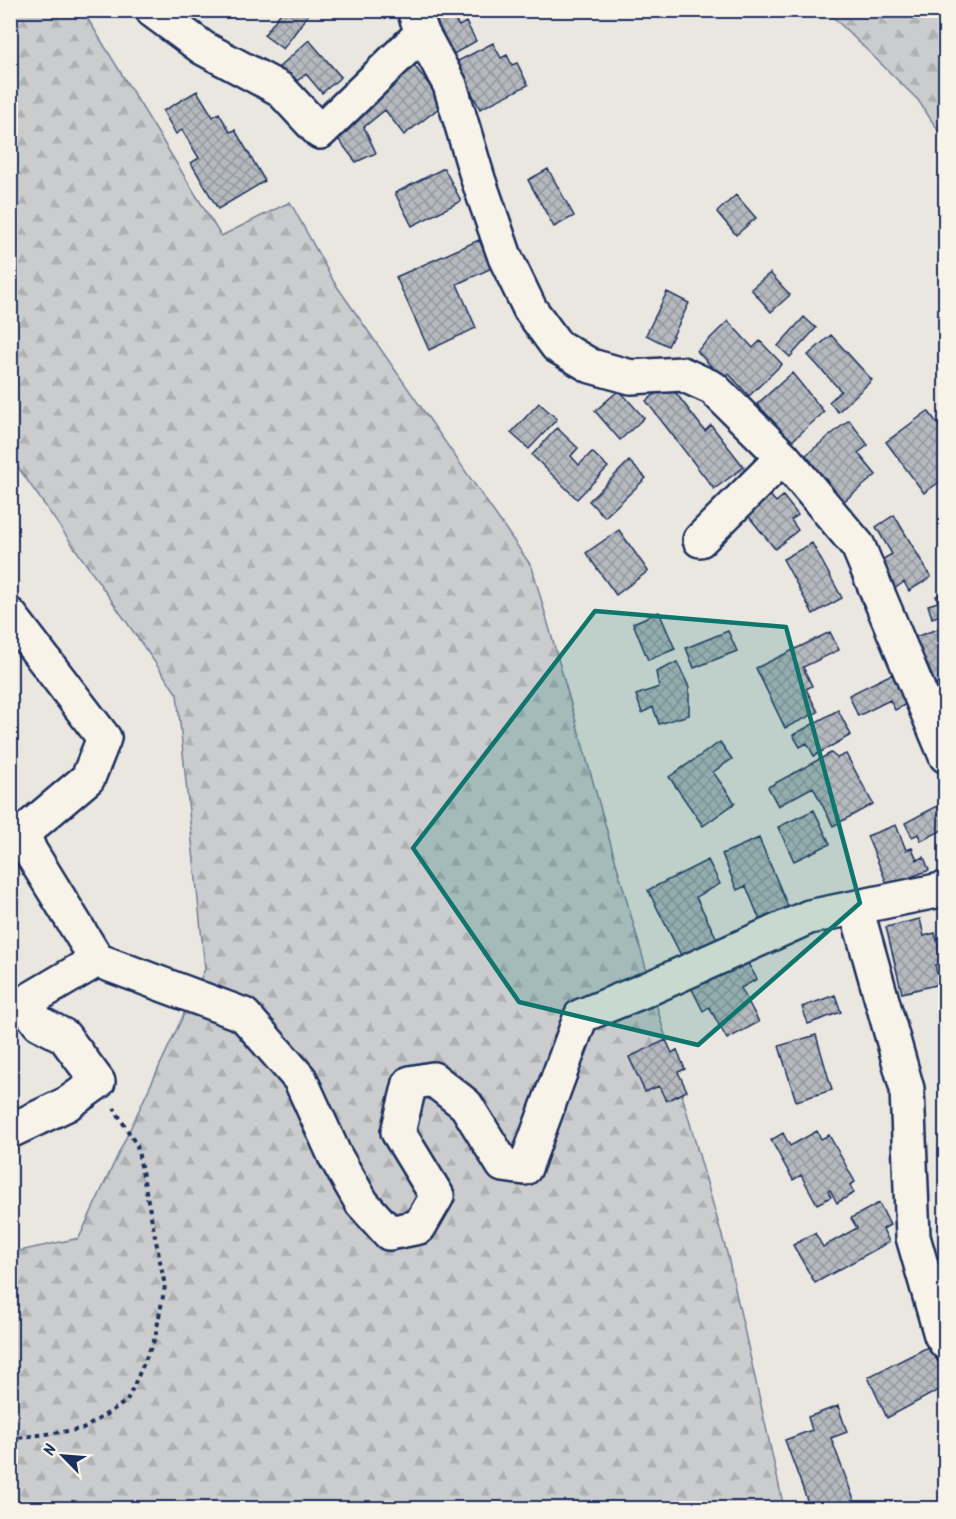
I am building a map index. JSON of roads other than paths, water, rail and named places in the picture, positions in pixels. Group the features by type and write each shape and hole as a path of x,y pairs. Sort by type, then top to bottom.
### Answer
{"street":[{"path":"153,11 203,48 280,89 320,132 418,22 450,85 505,258 530,309 557,346 591,366 631,377 682,374 712,388 783,457 858,546 945,756"},
{"path":"700,540 783,457"},
{"path":"10,615 104,738 88,778 23,833 30,851 97,960 244,1015 300,1079 334,1154 362,1203 389,1233 419,1227 437,1196 398,1132 410,1083 433,1079 466,1105 504,1165 525,1168 580,1016 650,988 809,917 945,889"},
{"path":"856,908 907,1089 913,1237 945,1343"},
{"path":"10,1131 68,1104 98,1082 64,1036 39,1023 24,1003 97,960"}]}
